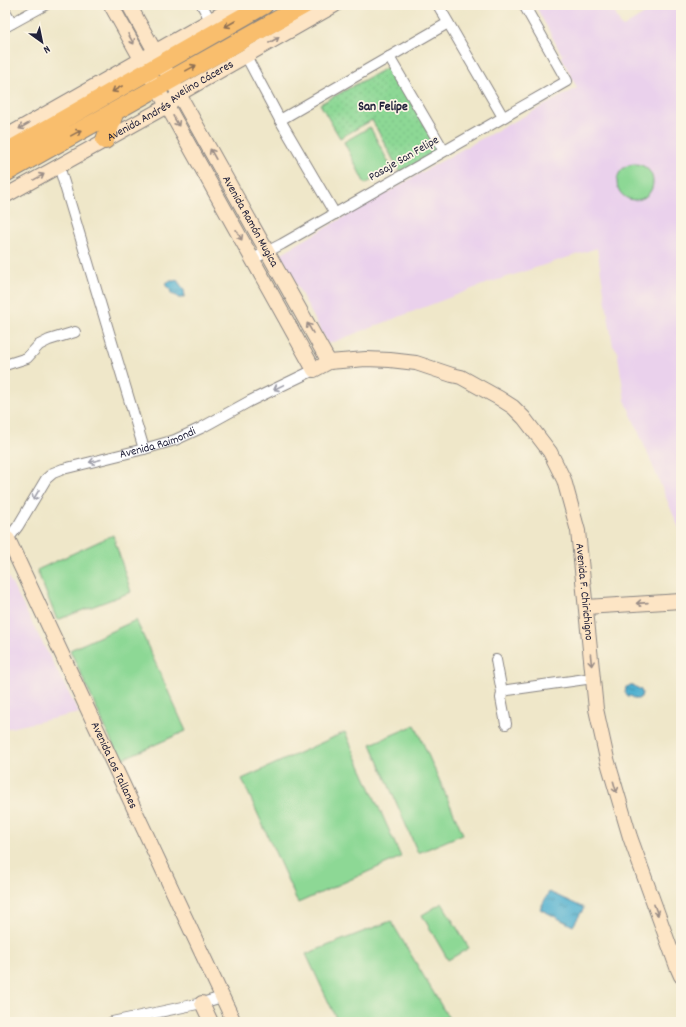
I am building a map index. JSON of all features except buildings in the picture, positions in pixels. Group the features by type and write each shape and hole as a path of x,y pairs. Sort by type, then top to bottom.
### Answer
{"highway":[{"path":"5,152 152,61 264,5"},
{"name":"Avenida Andrés Avelino Cáceres","path":"5,173 115,111 169,87 304,5"},
{"path":"105,140 115,111"}],"street":[{"path":"5,11 8,25 45,5"},
{"path":"111,5 169,87"},
{"path":"129,5 152,61"},
{"path":"202,5 210,20"},
{"path":"5,137 152,61 210,20 237,5"},
{"name":"Avenida Andrés Avelino Cáceres","path":"5,196 168,106 169,87 246,56 336,5"},
{"path":"438,5 503,117"},
{"name":"Pasaje San Felipe","path":"253,259 335,214 567,80 524,5"},
{"path":"280,120 448,23"},
{"path":"246,56 280,120 335,214"},
{"path":"389,57 444,151"},
{"name":"Avenida Ramón Mugica","path":"169,87 168,106 314,370"},
{"name":"Avenida Ramón Mugica","path":"169,87 267,251 329,362"},
{"path":"59,166 144,449"},
{"path":"5,365 26,358 39,345 48,340 74,332"},
{"name":"Avenida F. Chirichigno","path":"329,362 366,359 390,360 416,364 461,377 513,407 524,418 550,452 564,480 578,531 596,709 607,758 630,837 681,976"},
{"name":"Avenida Raimondi","path":"6,537 18,526 46,479 53,473 63,469 175,440 329,362"},
{"name":"Avenida Los Tallanes","path":"6,537 234,1022"},
{"path":"586,607 681,601"},
{"path":"496,660 506,724"},
{"path":"502,692 593,678"},
{"path":"112,1022 202,1003 222,997"},
{"path":"202,1003 211,1022"}],"shaded area":[{"path":"535,5 611,5 620,23 615,26 620,24 623,27 648,12 647,9 654,5 681,5 681,533 625,400 617,350 613,346 597,248 485,284 328,344 280,254 468,146 577,88 561,56 572,49 562,55"},
{"path":"5,571 79,713 5,729"}],"green space":[{"path":"390,66 441,153 402,176 372,120 340,138 320,104"},
{"path":"370,127 392,169 365,184 344,142"},
{"path":"639,164 648,169 652,175 652,189 648,195 639,200 631,200 622,195 618,189 617,178 622,169 628,165"},
{"path":"113,535 131,592 57,620 37,570"},
{"path":"136,620 186,731 120,760 70,650"},
{"path":"415,725 463,834 418,853 371,744"},
{"path":"345,732 401,857 298,903 242,779"},
{"path":"442,903 469,948 448,960 422,915"},
{"path":"391,921 451,1022 338,1022 306,954"}],"water":[{"path":"177,280 184,290 185,296 182,298 178,298 177,296 171,294 170,289 165,284 169,281"},
{"path":"632,685 641,690 641,697 638,699 628,696 625,692 626,687"},
{"path":"549,892 584,908 573,926 540,909"}],"district":[{"name":"San Felipe","path":"383,107"}]}
